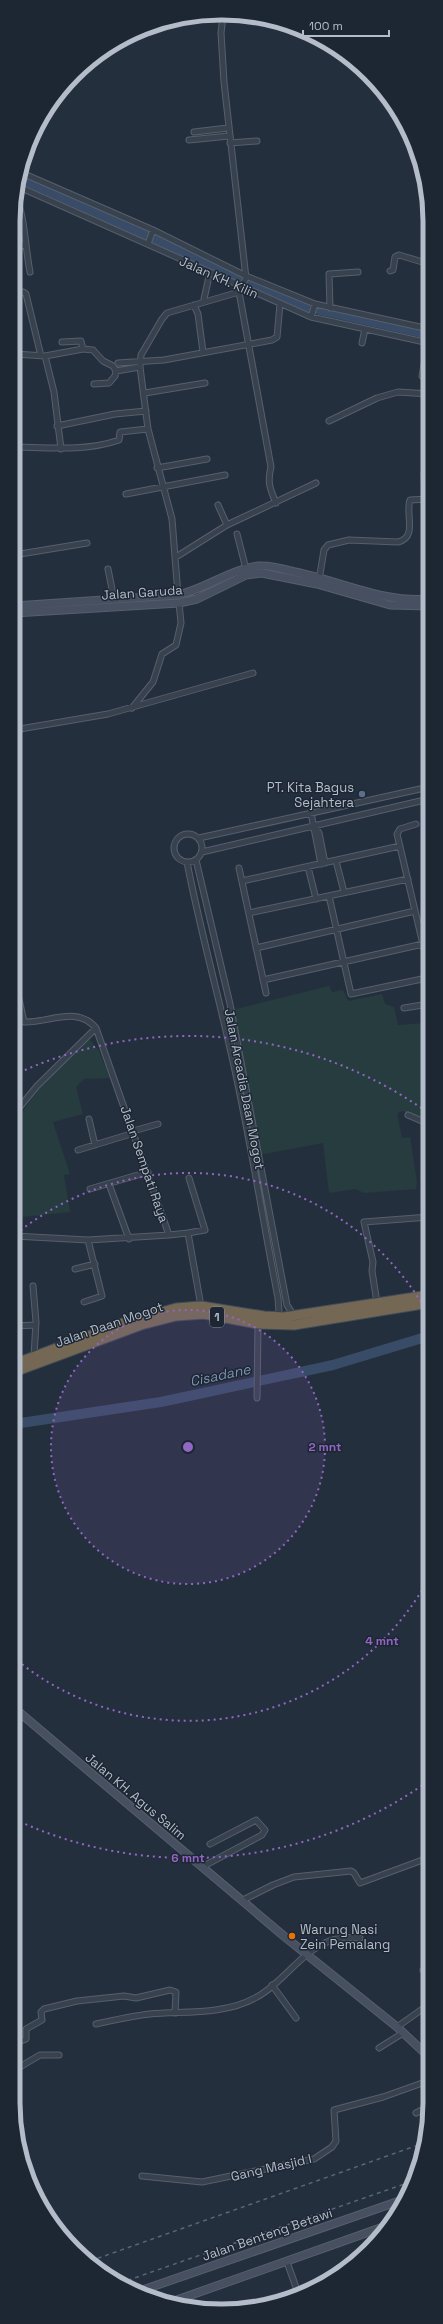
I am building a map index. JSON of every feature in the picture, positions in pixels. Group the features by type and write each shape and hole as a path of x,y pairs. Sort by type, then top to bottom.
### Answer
{"highway":[{"name":"Jalan Daan Mogot","path":"20,1369 66,1348 156,1312 201,1306 275,1317 294,1316 423,1296"},
{"name":"Jalan Daan Mogot","path":"20,1362 34,1356 66,1348 151,1321 176,1316 204,1314 258,1324 294,1325 423,1304"}],"main road":[{"name":"Jalan Garuda","path":"20,606 97,604 179,599 246,569 260,566 319,577 398,599 423,599"},
{"name":"Jalan Garuda","path":"97,604 114,599 197,599 246,575 262,573 318,584 390,604 423,606"},
{"name":"Jalan Garuda","path":"20,612 72,605"},
{"name":"Jalan KH. Agus Salim","path":"20,1714 306,1954 397,2027 423,2051"},
{"name":"Jalan Benteng Betawi","path":"145,2289 397,2202"},
{"path":"179,2299 378,2229"}],"street":[{"path":"223,20 221,33 228,128 246,277 239,292 242,320 249,344 271,467 268,480 276,503"},
{"path":"194,132 228,128"},
{"path":"189,140 229,136"},
{"path":"230,143 257,141"},
{"name":"Jalan KH. Kilin","path":"26,175 152,232 246,277 314,305 423,328"},
{"name":"Jalan KH. Kilin","path":"23,188 148,242 280,304 311,315 366,329 423,341"},
{"path":"20,206 22,210 24,244 30,272"},
{"path":"148,242 152,232"},
{"path":"20,247 24,244"},
{"path":"390,271 393,270 395,256 399,255 423,262"},
{"path":"204,299 210,272"},
{"path":"330,308 329,274 358,272"},
{"path":"20,292 26,294 54,392 61,449"},
{"path":"132,708 153,682 162,654 176,646 181,623 172,519 157,468 148,429 145,393 139,364 162,319 168,313 239,292"},
{"path":"116,371 139,364 267,342 277,337 280,304"},
{"path":"194,305 198,314 203,352"},
{"path":"311,315 314,305"},
{"path":"362,343 366,329"},
{"path":"62,342 81,341 83,349"},
{"path":"20,354 43,356 83,349 93,350 103,361 113,366 116,371 116,376 109,383 94,384"},
{"path":"118,364 139,364"},
{"path":"422,376 423,370"},
{"path":"145,393 205,383"},
{"path":"329,421 377,398 398,392 423,394"},
{"path":"57,426 115,414 146,411"},
{"path":"20,447 61,449 108,444 119,440 120,432 148,429"},
{"path":"157,468 208,459"},
{"path":"126,494 224,476"},
{"path":"176,557 227,525 316,483"},
{"path":"318,584 324,550 328,545 349,540 398,542 405,540 408,537 410,500 423,499"},
{"path":"218,505 227,525"},
{"path":"237,534 246,569"},
{"path":"20,554 86,543"},
{"path":"108,569 114,599"},
{"path":"20,729 108,714 254,673"},
{"path":"199,838 423,789"},
{"path":"202,852 423,800"},
{"path":"311,813 323,864"},
{"path":"263,980 423,944 400,846 398,830 416,824"},
{"path":"182,834 190,834 199,838 202,843 202,852 196,860 187,862 176,855 174,843 182,834"},
{"path":"242,881 400,846"},
{"name":"Jalan Arcadia Daan Mogot","path":"196,860 230,1004 287,1305 294,1316"},
{"path":"336,861 344,892"},
{"name":"Jalan Arcadia Daan Mogot","path":"187,862 198,917 237,1082 278,1298 279,1311 275,1317"},
{"path":"308,867 316,899"},
{"path":"239,868 266,993"},
{"path":"249,913 408,879"},
{"path":"329,896 351,994 423,978"},
{"path":"256,948 415,911"},
{"path":"20,1004 24,1022 81,1016 91,1022 96,1028 37,1086 20,1107"},
{"path":"404,1008 423,1005"},
{"name":"Jalan Sempati Raya","path":"96,1028 134,1132 169,1235 205,1230 189,1178"},
{"path":"408,1115 423,1121"},
{"path":"89,1119 95,1144"},
{"path":"78,1150 158,1124"},
{"path":"90,1190 148,1172"},
{"path":"109,1184 129,1239"},
{"path":"377,1303 372,1271 373,1262 364,1222 423,1217"},
{"path":"188,1233 201,1306"},
{"path":"20,1236 88,1240 129,1239 169,1235"},
{"path":"84,1302 102,1296 88,1240"},
{"path":"75,1269 95,1264"},
{"path":"33,1286 35,1325 34,1356"},
{"path":"257,1398 258,1324"},
{"path":"20,1326 35,1325"},
{"path":"202,1867 262,1835 265,1830 256,1820 210,1844"},
{"path":"243,1900 273,1885 294,1877 351,1871 360,1883 423,1860"},
{"path":"96,2024 132,2017 235,2005 255,1999 306,1954 333,1940 346,1937 360,1938"},
{"path":"272,1985 296,2018"},
{"path":"20,2041 26,2039 26,2029 42,2020 41,2012 44,2009 71,2002 114,1996 136,1998 170,1990 176,1992 175,2013"},
{"path":"397,2027 423,2009"},
{"path":"379,2048 404,2033"},
{"path":"20,2067 40,2055 59,2055"},
{"name":"Gang Masjid I","path":"142,2176 202,2182 314,2159 332,2147 336,2141 333,2111 383,2097 423,2083"},
{"path":"416,2112 423,2109"},
{"path":"287,2262 297,2290"}],"green space":[{"path":"329,986 332,992 343,990 348,1001 382,994 385,1004 394,1007 398,1025 423,1023 423,1119 403,1111 397,1113 402,1138 410,1137 417,1182 416,1189 364,1193 356,1189 329,1193 323,1143 249,1157 231,1063 219,1013"},
{"path":"87,1036 99,1051 110,1078 84,1079 76,1087 83,1114 53,1122 70,1174 64,1175 70,1212 20,1217 20,1115 64,1055"}],"waterway":[{"path":"24,180 303,306 423,333"},
{"name":"Cisadane","path":"20,1423 161,1402 333,1365 423,1338"}],"railway":[{"path":"95,2259 418,2145"},
{"path":"127,2280 406,2183"}],"place":[{"name":"PT. Kita Bagus Sejahtera","path":"362,794"},
{"name":"Warung Nasi Zein Pemalang","path":"292,1936"}]}
